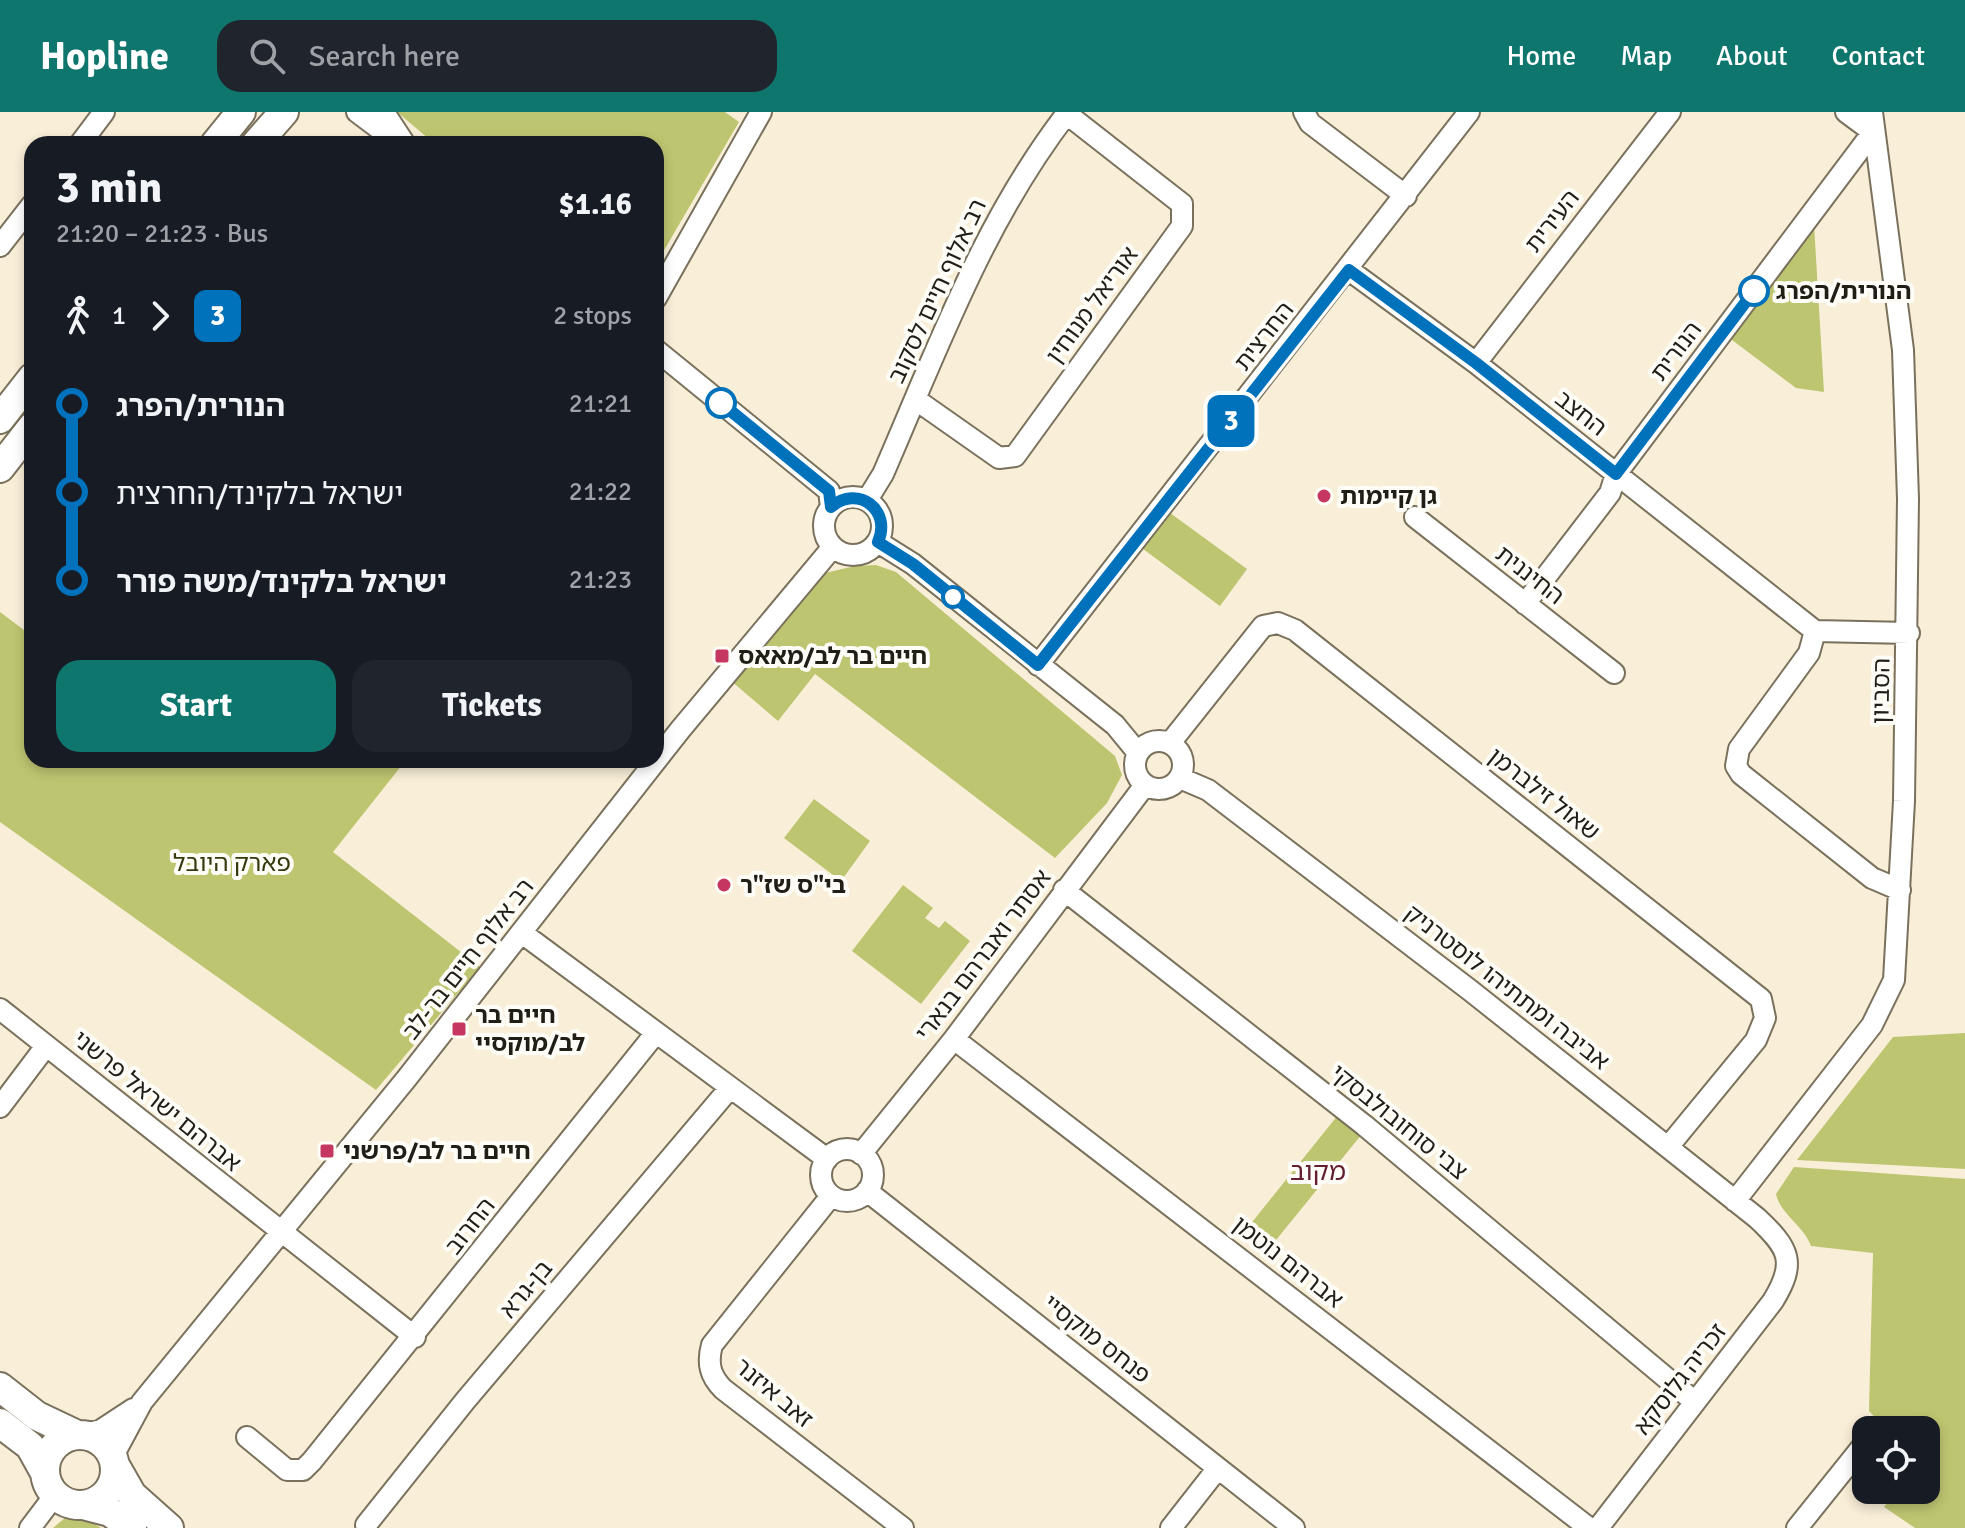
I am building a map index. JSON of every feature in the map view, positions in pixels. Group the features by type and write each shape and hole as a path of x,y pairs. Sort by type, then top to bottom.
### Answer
{"street":[{"path":"86,136 104,112"},
{"path":"222,136 241,112"},
{"path":"263,136 284,112"},
{"path":"357,112 388,136"},
{"path":"379,112 394,136"},
{"path":"664,284 761,112"},
{"path":"1304,112 1310,123 1406,196"},
{"name":"החרצית","path":"1038,665 1349,270 1469,112"},
{"name":"העירית","path":"1476,363 1670,112"},
{"path":"1846,112 1872,122"},
{"name":"רב אלוף חיים לסקוב","path":"867,500 883,474 997,219 1033,158 1067,113"},
{"name":"אוריאל מנוחין","path":"915,399 999,458 1015,456 1182,226 1182,204 1067,113"},
{"name":"הנורית","path":"1525,604 1610,493 1616,474 1872,122"},
{"name":"הסביון","path":"1735,1201 1881,1011 1894,980 1909,633 1903,350 1872,122"},
{"path":"0,246 24,215"},
{"name":"החצב","path":"1349,270 1476,363 1815,631"},
{"path":"664,357 829,491 831,507 824,532 832,548 856,556 872,549 878,542 882,524 880,514 867,500 848,497 831,507"},
{"path":"0,419 24,388"},
{"path":"0,468 24,437"},
{"name":"החיננית","path":"1415,517 1614,673"},
{"path":"878,542 913,564 1115,725 1138,753"},
{"name":"רב אלוף חיים בר-לב","path":"664,749 832,548"},
{"name":"שאול זילברמן","path":"1170,743 1254,634 1270,624 1285,625 1761,999 1765,1018 1756,1040 1668,1147"},
{"path":"1900,890 1872,878 1736,766 1739,749 1809,653 1815,631 1909,633"},
{"path":"1148,742 1170,743 1184,762 1180,778 1160,789 1145,785 1134,766 1138,753 1148,742"},
{"name":"רב אלוף חיים בר-לב","path":"114,1461 142,1402 283,1234 649,768"},
{"name":"אביבה ומתתיהו לוסטרניק","path":"1180,778 1208,790 1668,1147 1768,1229 1787,1255"},
{"name":"אסתר ואברהם בנארי","path":"861,1154 954,1039 1145,785"},
{"name":"צבי סוחובולבסקי","path":"1064,890 1364,1125 1695,1402"},
{"path":"522,933 827,1159"},
{"name":"אברהם ישראל פרשני","path":"0,1009 283,1234"},
{"name":"החרוב","path":"247,1437 287,1470 303,1470 415,1337 655,1034"},
{"name":"אברהם נוטמן","path":"954,1039 1589,1528"},
{"path":"0,1107 46,1046"},
{"name":"בן-גרא","path":"366,1525 465,1401 729,1089"},
{"path":"840,1150 861,1154 872,1168 867,1191 847,1201 831,1196 821,1178 827,1159 840,1150"},
{"name":"פנחס מוקסיי","path":"867,1191 1294,1528"},
{"name":"זאב איזנר","path":"831,1196 712,1345 709,1362 713,1377 723,1389 903,1528"},
{"path":"283,1234 415,1337"},
{"name":"זכריה גלוסקא","path":"1598,1528 1773,1301 1789,1268 1787,1255"},
{"path":"0,1387 37,1416 106,1445 132,1495 169,1528"},
{"name":"רב אלוף חיים בר-לב","path":"80,1434 101,1430 142,1402"},
{"path":"0,1423 30,1446 50,1484 63,1501 110,1512 132,1528"},
{"path":"30,1528 50,1484 49,1452 65,1438 80,1434"},
{"path":"1797,1528 1852,1459"},
{"path":"83,1505 94,1502 111,1488 114,1461"},
{"path":"1171,1528 1218,1468"}],"green space":[{"path":"397,112 725,112 739,122 664,250 664,136 426,136"},
{"path":"1814,224 1824,392 1796,388 1724,334"},
{"path":"1166,510 1247,569 1220,606 1139,546"},
{"path":"876,565 896,572 1115,756 1122,775 1107,803 1055,858 815,674 778,721 730,680 825,573"},
{"name":"פארק היובל","path":"0,612 24,630 24,768 400,768 333,852 480,967 376,1090 0,822"},
{"path":"814,799 870,841 841,881 784,838"},
{"path":"903,885 933,908 925,918 939,928 945,921 970,941 921,1004 852,951"},
{"path":"1965,1033 1965,1169 1797,1160 1893,1037"},
{"path":"1338,1115 1362,1134 1264,1255 1241,1236"},
{"path":"1794,1167 1965,1179 1965,1528 1915,1528 1884,1507 1886,1504 1940,1504 1940,1416 1874,1416 1869,1411 1873,1253 1811,1246 1782,1208 1776,1194"},
{"path":"73,1511 101,1528 53,1528"}],"bus line":[{"name":"3","path":"721,403 829,491 831,507 848,497 867,500 875,506 882,524 878,542 913,564 1038,665 1349,270 1476,363 1616,474 1754,291"}],"place":[{"name":"הנורית/הפרג","path":"1754,291"},
{"name":"גן קיימות","path":"1324,496"},
{"name":"חיים בר לב/מאאס","path":"722,656"},
{"name":"בי\"ס שז\"ר","path":"724,885"},
{"name":"חיים בר לב/מוקסיי","path":"459,1029"},
{"name":"חיים בר לב/פרשני","path":"327,1151"}],"district":[{"name":"מקוב","path":"1318,1172"}]}
